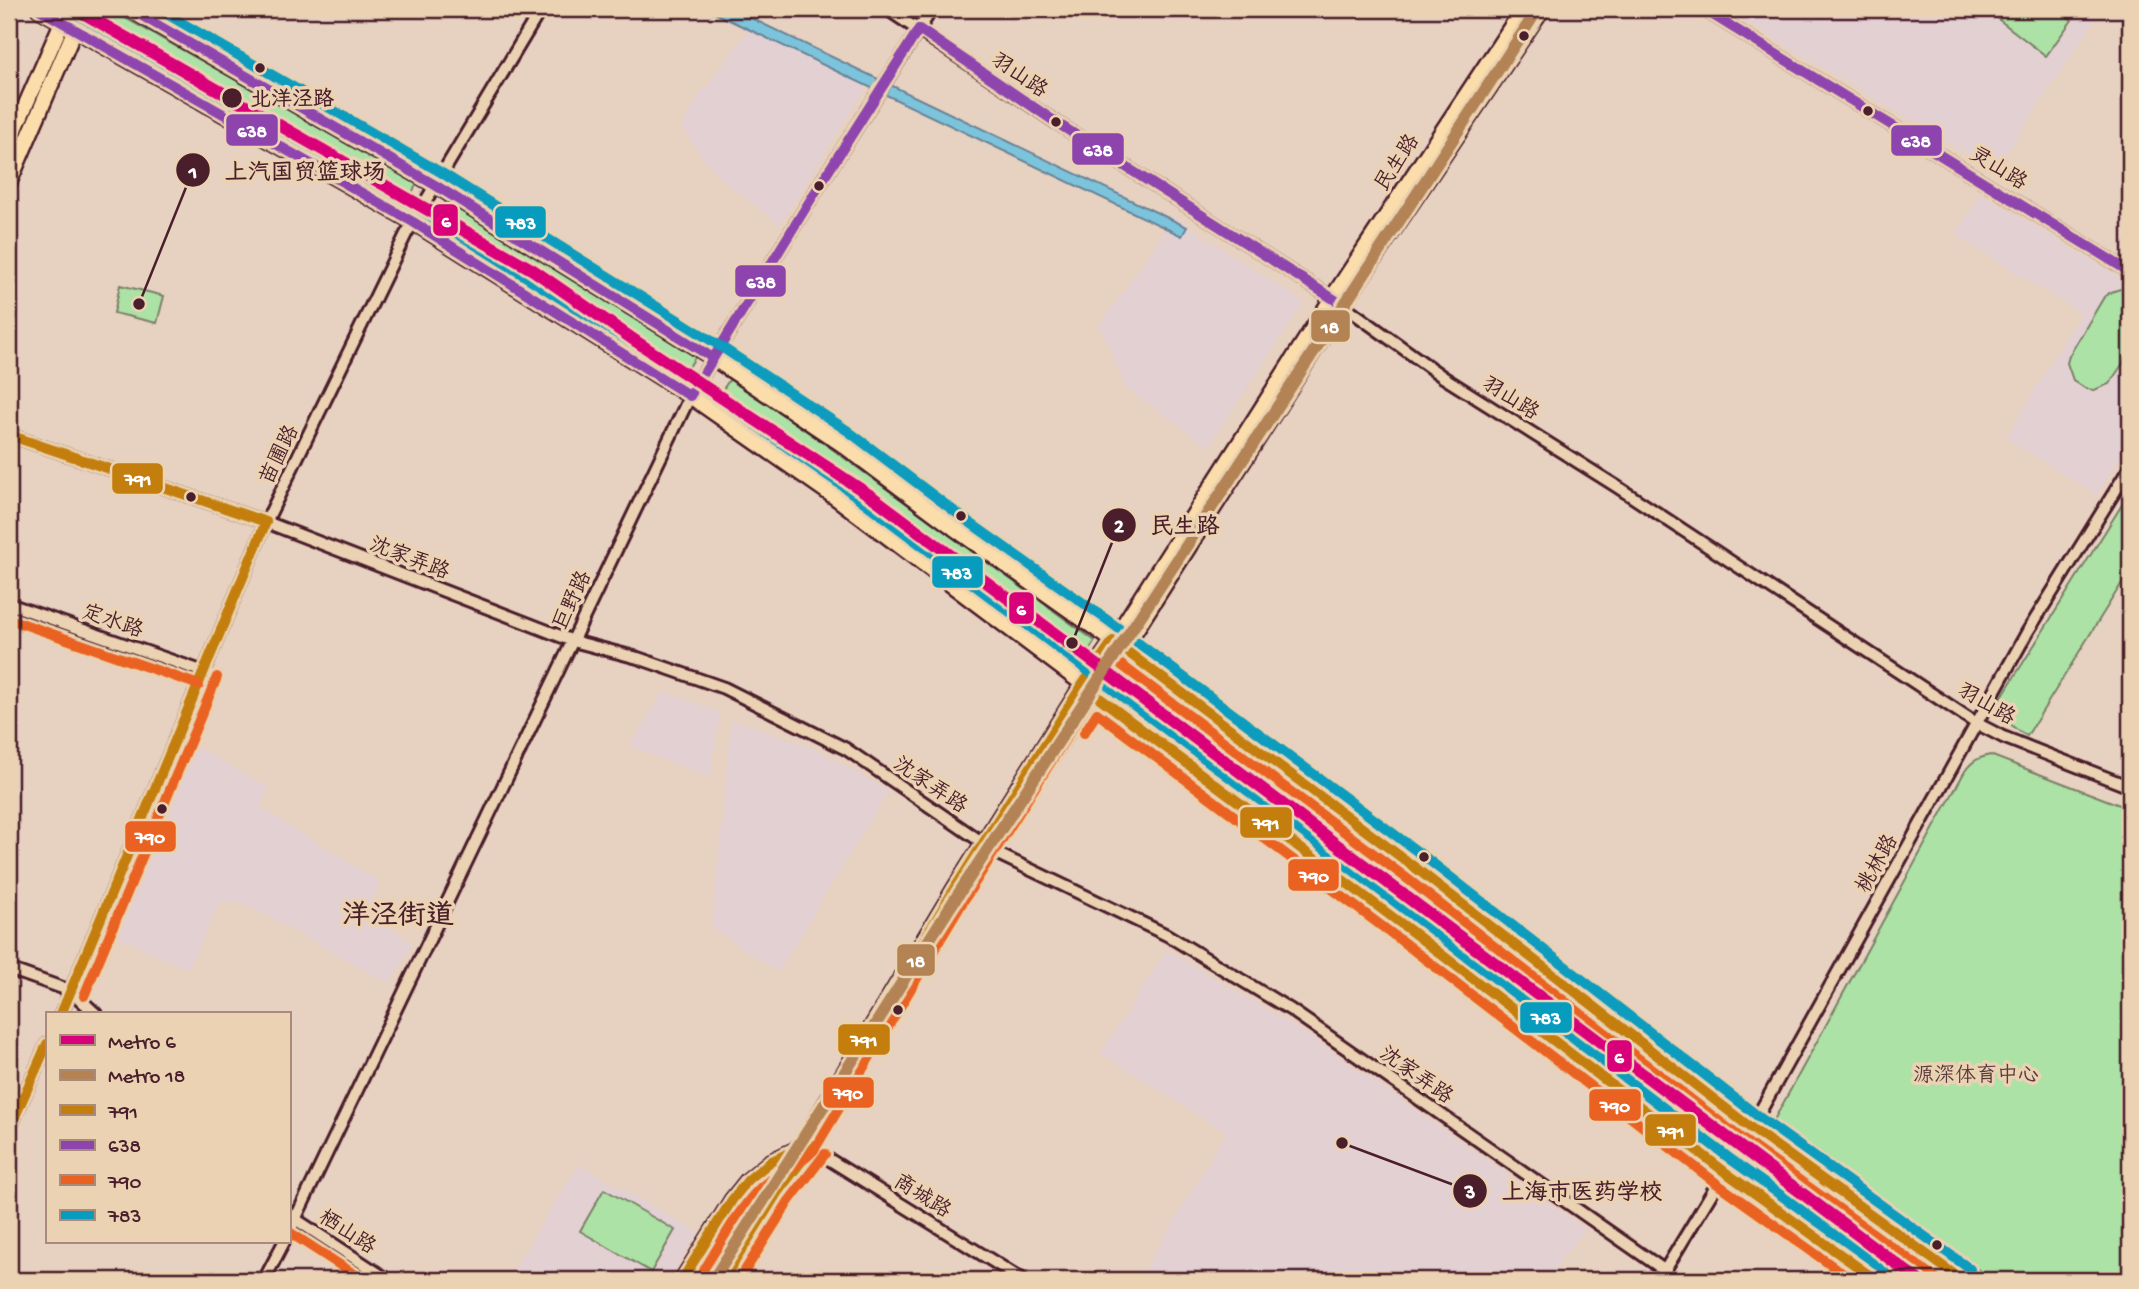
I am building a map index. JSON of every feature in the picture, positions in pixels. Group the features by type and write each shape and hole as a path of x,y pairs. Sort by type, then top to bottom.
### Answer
{"main road":[{"path":"39,9 413,222 690,396 836,499 1407,928 1724,1172 1875,1280"},
{"path":"9,144 70,9"},
{"path":"9,183 75,29 80,9"},
{"path":"130,9 435,185 713,358 841,443 1417,869 1751,1128 1962,1280"},
{"name":"民生路","path":"723,1280 988,846 1523,9"},
{"name":"民生路","path":"1337,301 1542,9"},
{"name":"民生路","path":"682,1280 732,1200 748,1180 770,1162 807,1146"},
{"path":"699,1280 770,1162"},
{"path":"713,1280 748,1224 777,1192"}],"street":[{"name":"苗圃路","path":"62,1012 266,522 413,222 541,9"},
{"name":"羽山路","path":"887,9 1057,124 1337,301 1443,377 1616,486 1976,723 2003,737 2130,787"},
{"name":"巨野路","path":"292,1216 690,396 932,9"},
{"name":"灵山路","path":"1703,9 2130,272"},
{"name":"沈家弄路","path":"9,435 266,522 573,641 638,657 724,688 846,749 988,846 1026,868 1167,935 1291,1010 1661,1275"},
{"name":"桃林路","path":"1661,1275 1751,1128 2028,631 2130,467"},
{"name":"定水路","path":"9,604 204,672"},
{"path":"9,969 71,991 94,1012"},
{"path":"9,1130 46,1047"},
{"name":"商城路","path":"807,1146 1023,1280"},
{"name":"栖山路","path":"292,1216 388,1280"},
{"path":"264,1280 283,1244"},
{"path":"997,1280 1005,1269"}],"shaded area":[{"path":"1726,9 2102,9 1995,171"},
{"path":"750,29 867,86 780,224 721,179 696,149 682,125 697,99"},
{"path":"1981,193 2130,284 2130,441 2097,495 2006,438 2081,313 1956,235"},
{"path":"1175,217 1304,303 1208,446 1125,387 1100,325"},
{"path":"664,692 720,712 710,778 630,746"},
{"path":"732,719 815,749 888,791 778,972 712,928"},
{"path":"187,742 269,788 260,808 380,882 367,911 413,944 389,983 241,902 221,902 187,969 119,937"},
{"path":"1167,950 1294,1026 1586,1229 1545,1280 1139,1280 1226,1133 1101,1053"},
{"path":"579,1164 698,1233 667,1280 507,1280"}],"green space":[{"path":"99,9 109,9 418,182 403,209 89,28"},
{"path":"1985,9 2056,9 2072,20 2046,56"},
{"path":"450,195 697,354 681,380 432,223"},
{"path":"120,285 164,296 157,323 114,313"},
{"path":"2120,289 2130,290 2130,353 2109,384 2094,390 2086,389 2073,380 2067,363 2069,356 2104,297"},
{"path":"732,376 1095,641 1079,666 715,401"},
{"path":"2130,492 2130,570 2027,736 2007,721 2002,711 2001,698"},
{"path":"1134,667 1732,1119 1713,1147 1116,699"},
{"name":"源深体育中心","path":"1990,755 2130,809 2130,1280 1993,1280 1774,1120 1965,771 1976,760"},
{"path":"1769,1140 1956,1280 1899,1280 1749,1168"},
{"path":"604,1189 675,1230 651,1272 580,1231"}],"water":[{"path":"706,9 732,9 1187,227 1182,236"}],"metro line":[{"name":"6","path":"76,9 533,270 874,498 1918,1280"},
{"name":"18","path":"713,1280 950,907 1538,9"}],"transit line":[{"name":"638","path":"39,9 413,222 690,396 919,29"},
{"name":"783","path":"67,9 420,210 698,385 844,487 1415,917 1733,1161 1884,1269"},
{"name":"638","path":"130,9 435,185 713,358"},
{"name":"783","path":"158,9 442,173 720,346 848,431 1426,858 1759,1117 1970,1269"},
{"name":"638","path":"919,29 1057,123 1343,305 1542,9"},
{"name":"638","path":"1703,9 2130,272"},
{"name":"791","path":"9,435 266,522"},
{"name":"791","path":"62,1012 266,522"},
{"name":"790","path":"9,619 199,685"},
{"name":"791","path":"682,1280 732,1200 748,1180 770,1162 795,1150 802,1143 955,888 1083,684 1113,641 1417,869 1751,1128 1962,1280"},
{"name":"790","path":"698,1280 751,1197 767,1182 802,1161 814,1150 967,895 1116,661 1409,880 1742,1139 1938,1280"},
{"name":"790","path":"84,996 217,677"},
{"name":"791","path":"1072,725 1093,693 1407,928 1725,1172 1876,1280"},
{"name":"790","path":"1084,733 1097,713 1399,939 1716,1183 1852,1280"},
{"name":"791","path":"9,1130 46,1046"},
{"name":"791","path":"723,1280 777,1193 814,1145"},
{"name":"790","path":"739,1280 789,1201 825,1154"},
{"name":"790","path":"290,1233 363,1280"}],"place":[{"name":"北洋泾路","path":"232,98"},
{"name":"上汽国贸篮球场","path":"139,304"},
{"name":"民生路","path":"1072,643"},
{"name":"上海市医药学校","path":"1342,1143"}],"district":[{"name":"洋泾街道","path":"398,913"}]}
